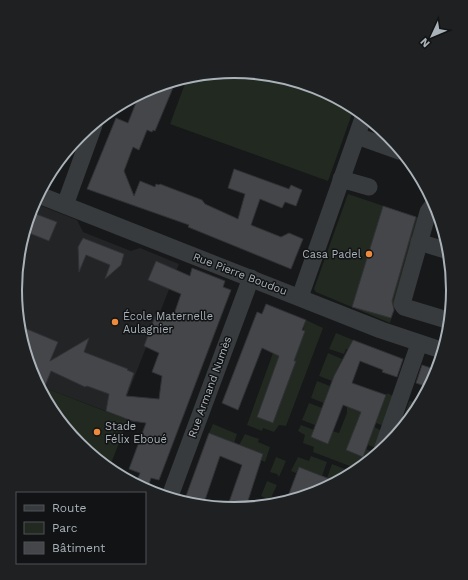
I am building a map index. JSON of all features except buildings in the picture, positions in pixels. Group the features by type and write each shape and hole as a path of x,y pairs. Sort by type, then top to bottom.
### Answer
{"street":[{"path":"300,297 362,121"},
{"path":"64,205 91,134"},
{"path":"357,136 391,148"},
{"path":"342,179 369,188"},
{"name":"Rue Pierre Boudou","path":"44,197 419,344 438,349"},
{"path":"430,208 402,304 404,307 444,319"},
{"path":"419,242 442,249"},
{"name":"Rue Armand Numès","path":"171,493 251,278"},
{"path":"387,437 419,344"}],"shaded area":[{"path":"40,205 77,220 83,232 131,251 140,248 179,264 119,416 46,388 33,358 26,331 22,304 22,276 29,235"}],"green space":[{"path":"220,78 248,78 289,85 315,94 340,106 352,114 328,181 170,124 185,84"},
{"name":"Casa Padel","path":"348,194 422,219 390,323 316,292 314,289"},
{"path":"306,320 323,328 286,426 279,425 274,432 263,428 262,431 247,425 282,328 279,356 257,416 273,423 296,361 294,361"},
{"path":"336,333 353,340 349,350 346,349 344,354 329,349"},
{"path":"328,353 342,359 332,381 319,376"},
{"path":"317,381 330,386 324,403 311,398"},
{"name":"Stade Félix Eboué","path":"46,388 128,420 111,463 94,449 75,430 58,408"},
{"path":"387,393 393,396 384,426 376,423"},
{"path":"409,402 414,402 404,416"},
{"path":"309,403 322,408 315,425 302,420"},
{"path":"347,405 364,405 346,450 363,457 366,449 371,451 351,467 313,452 314,447 303,443 305,435 298,431 301,425 314,430 311,437 328,443 332,431 339,433 347,413"},
{"path":"213,424 237,434 234,443 209,433"},
{"path":"374,427 382,431 376,447 368,445"},
{"path":"245,434 259,439 258,442 270,447 265,462 261,460 263,454 239,445"},
{"path":"311,456 327,462 322,476 299,467 296,473 291,471 298,457 309,461"},
{"path":"276,457 286,461 279,477 277,474 270,472"},
{"path":"332,464 347,470 330,479 327,478"},
{"path":"267,481 277,485 271,499 261,496"}],"place":[{"name":"Casa Padel","path":"369,254"},
{"name":"École Maternelle Aulagnier","path":"115,322"},
{"name":"Stade Félix Eboué","path":"97,432"}]}
